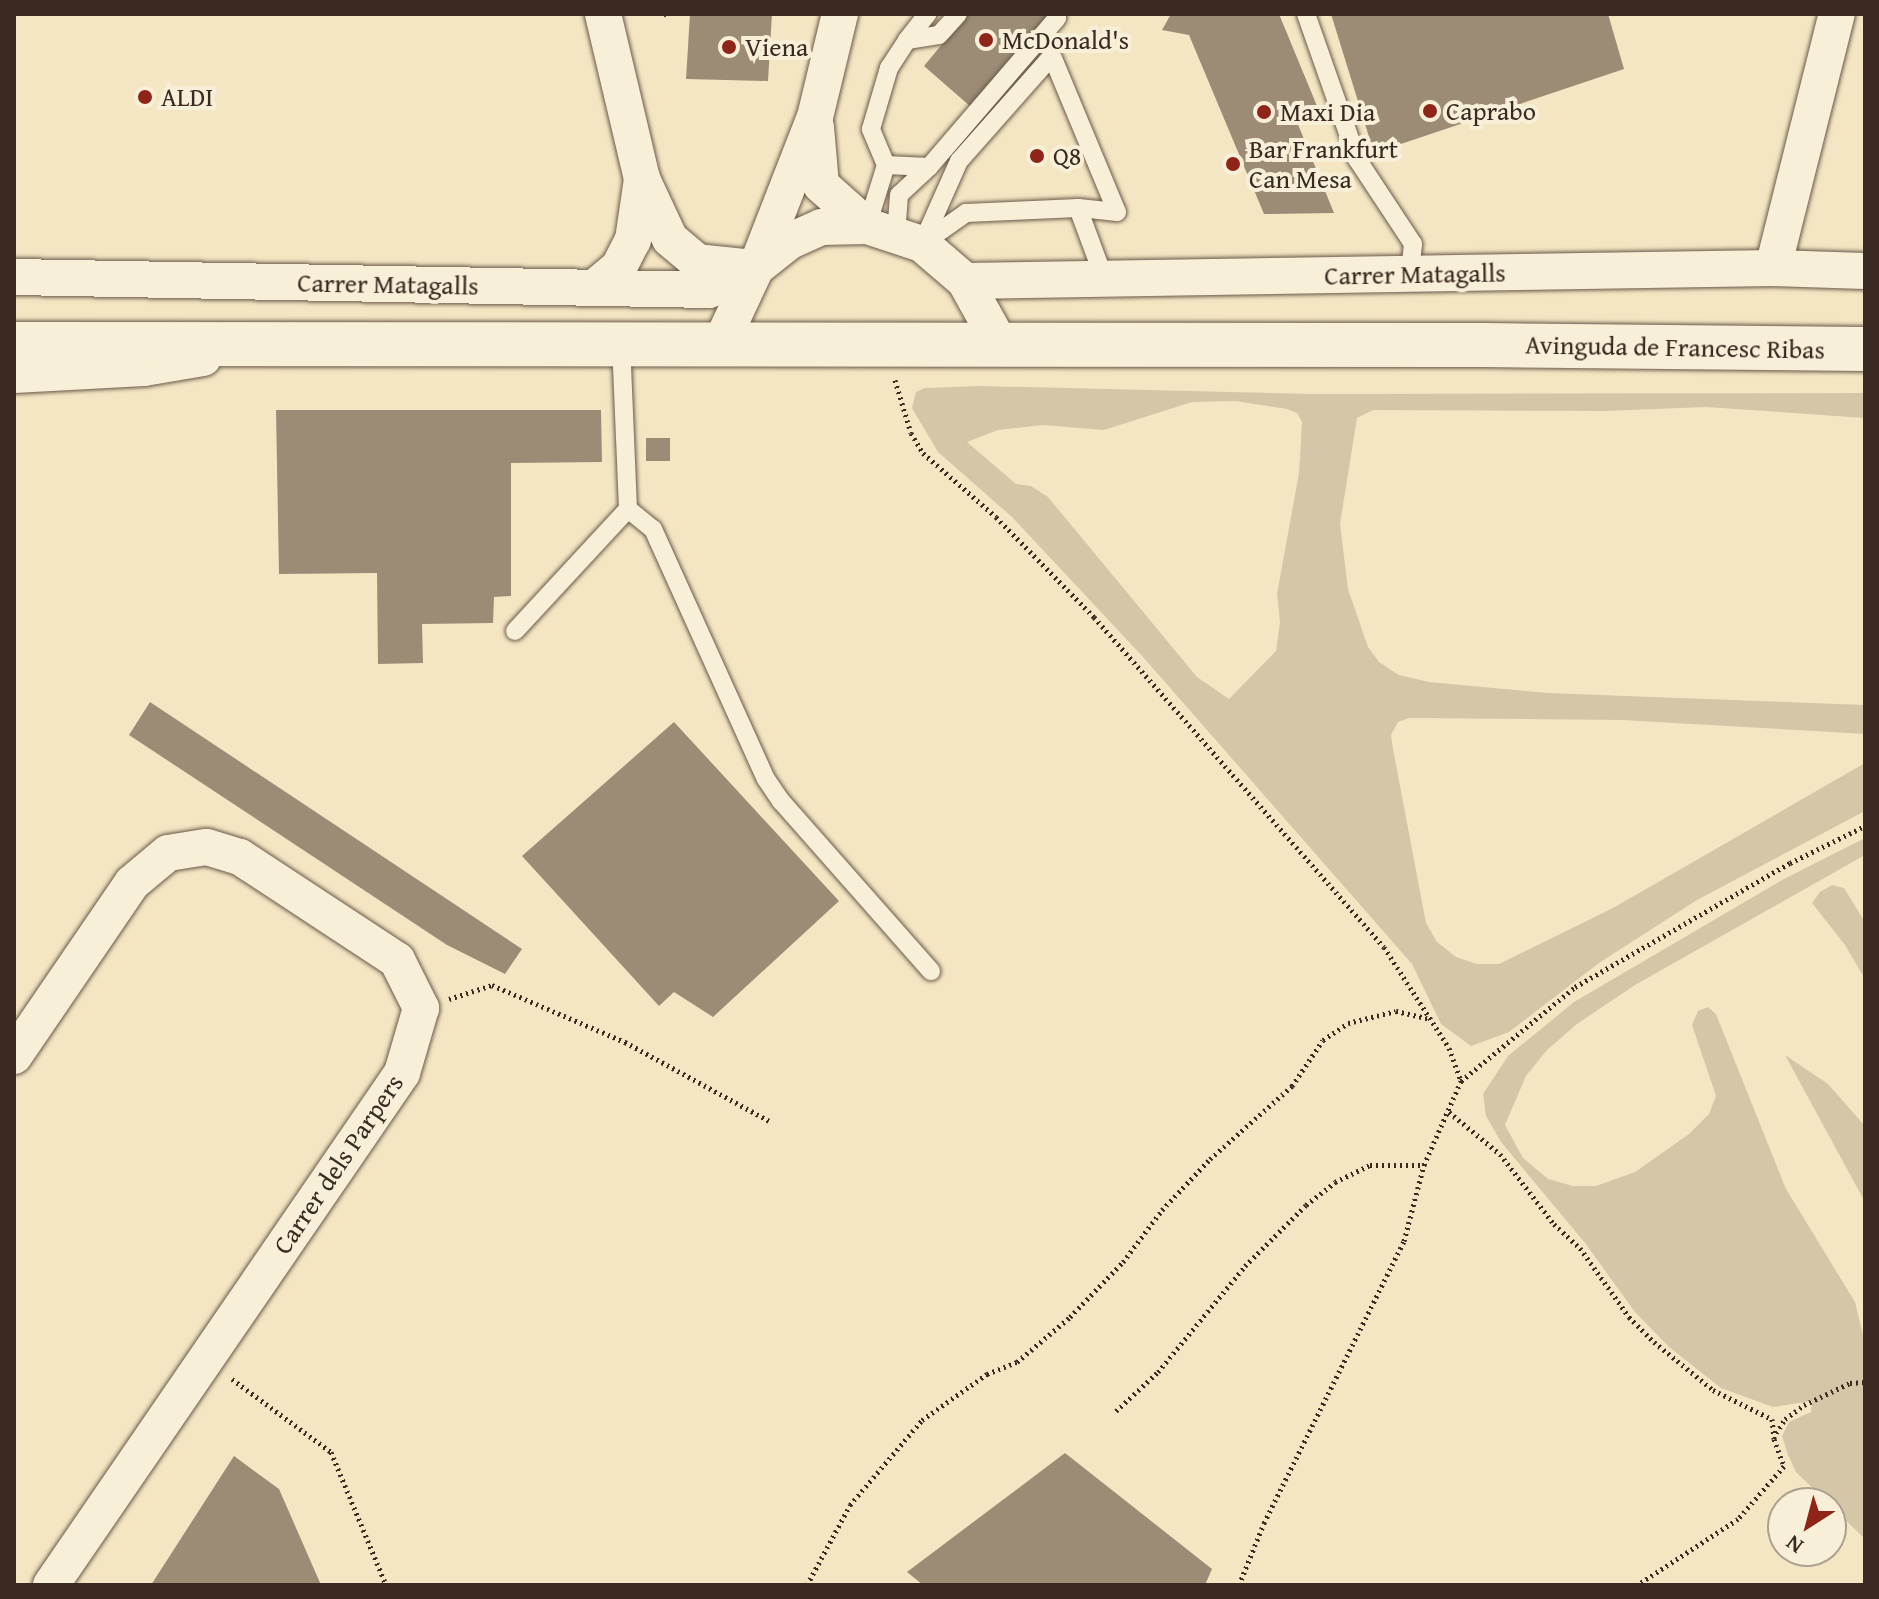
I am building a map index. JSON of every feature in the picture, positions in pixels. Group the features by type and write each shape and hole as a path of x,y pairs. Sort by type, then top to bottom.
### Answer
{"street":[{"path":"603,14 642,179 670,239 697,262 756,268 815,117 865,14"},
{"path":"840,14 815,117 821,185 965,281 1000,344"},
{"path":"1773,268 1837,14"},
{"path":"594,288 619,267 633,240 642,179"},
{"name":"Carrer Matagalls","path":"14,277 709,290 756,268 790,241 821,227 895,235"},
{"name":"Carrer Matagalls","path":"965,281 1104,278 1183,265 1413,253 1865,271"},
{"name":"Carrer Matagalls","path":"719,347 756,268"},
{"name":"Avinguda de Francesc Ribas","path":"14,344 719,347 1484,345 1865,349"},
{"path":"14,375 144,368 288,344"},
{"path":"14,1056 132,883 168,853 207,847 240,857 397,960 421,1008"},
{"name":"Carrer dels Parpers","path":"51,1585 402,1073 421,1008"}],"lane":[{"path":"895,235 886,165 871,129 889,68 927,14"},
{"path":"907,40 939,35 958,14"},
{"path":"895,235 899,195 929,167 1057,18 1057,14"},
{"path":"1306,14 1357,159 1413,253"},
{"path":"1052,56 1117,212 1078,208 966,213 895,235 1052,56"},
{"path":"886,165 929,167"},
{"path":"1078,208 1104,278"},
{"path":"515,631 628,509 621,345"},
{"path":"628,509 653,529 766,779 812,837 931,971"}],"path":[{"path":"888,346 901,407 923,453 1006,527 1135,660 1384,947 1449,1048 1461,1081"},
{"path":"1239,1585 1264,1523 1404,1241 1424,1165 1461,1081 1575,987 1790,863 1865,826"},
{"path":"421,1008 492,985 625,1042 769,1121"},
{"path":"807,1585 850,1505 922,1420 987,1374 1017,1362 1070,1317 1123,1262 1162,1210 1210,1159 1292,1086 1323,1040 1348,1023 1396,1011 1428,1018"},
{"path":"1449,1112 1500,1154 1554,1224 1580,1248 1629,1317 1654,1342 1713,1390 1772,1419 1774,1439 1784,1466 1738,1519 1637,1585"},
{"path":"1116,1411 1158,1372 1245,1266 1306,1205 1335,1182 1370,1165 1424,1165"},
{"path":"228,1376 331,1452 386,1585"},
{"path":"1774,1439 1777,1428 1794,1411 1850,1383 1865,1382"}],"shaded area":[{"path":"980,386 1315,394 1865,393 1865,418 1706,407 1605,411 1373,410 1357,418 1340,524 1348,589 1368,647 1379,662 1399,675 1429,682 1547,693 1865,705 1865,734 1622,720 1409,718 1398,722 1391,735 1426,923 1437,942 1456,957 1477,964 1499,964 1613,908 1865,763 1865,811 1697,900 1599,963 1509,1032 1471,1046 1441,1024 1412,964 1143,657 1012,517 938,452 912,408 916,392 925,388","holes":["1235,401 1297,413 1302,422 1299,473 1277,594 1280,622 1276,651 1229,699 1197,677 1048,497 1031,486 1016,484 967,442 998,430 1043,425 1104,430 1192,402"]},
{"path":"1865,838 1865,855 1635,985 1577,1024 1547,1050 1526,1076 1505,1125 1523,1158 1548,1179 1573,1186 1596,1186 1635,1172 1689,1134 1709,1114 1716,1096 1692,1025 1698,1011 1708,1007 1716,1014 1786,1189 1855,1302 1865,1343 1865,1539 1847,1522 1847,1487 1811,1487 1796,1472 1788,1455 1782,1436 1789,1422 1811,1412 1812,1401 1773,1407 1721,1388 1669,1347 1635,1312 1585,1243 1501,1142 1486,1116 1483,1094 1508,1056 1574,1002 1782,880"},
{"path":"1832,885 1844,888 1865,922 1865,979 1845,945 1812,903 1820,892"},
{"path":"1785,1055 1828,1084 1865,1126 1865,1202"}],"building":[{"name":"Viena","path":"690,14 772,14 768,81 686,79"},
{"name":"McDonald's","path":"967,14 1049,14 971,107 924,66"},
{"name":"Maxi Dia","path":"1171,14 1279,14 1317,106 1295,117 1334,213 1264,214 1189,35 1162,30"},
{"name":"Caprabo","path":"1331,14 1608,14 1624,69 1374,153"},
{"path":"276,410 601,410 602,462 511,463 511,596 494,597 493,623 422,624 423,663 378,664 377,573 279,574"},
{"path":"646,438 670,438 670,461 646,461"},
{"path":"150,702 522,949 505,974 447,945 129,735"},
{"path":"674,722 839,901 713,1017 674,992 659,1006 522,856"},
{"path":"1065,1453 1212,1569 1205,1585 923,1585 907,1572"},
{"path":"234,1456 279,1489 321,1585 151,1585"}],"place":[{"name":"McDonald's","path":"986,40"},
{"name":"Viena","path":"729,47"},
{"name":"ALDI","path":"145,97"},
{"name":"Caprabo","path":"1430,111"},
{"name":"Maxi Dia","path":"1264,112"},
{"name":"Q8","path":"1037,156"},
{"name":"Bar Frankfurt Can Mesa","path":"1233,164"}]}
